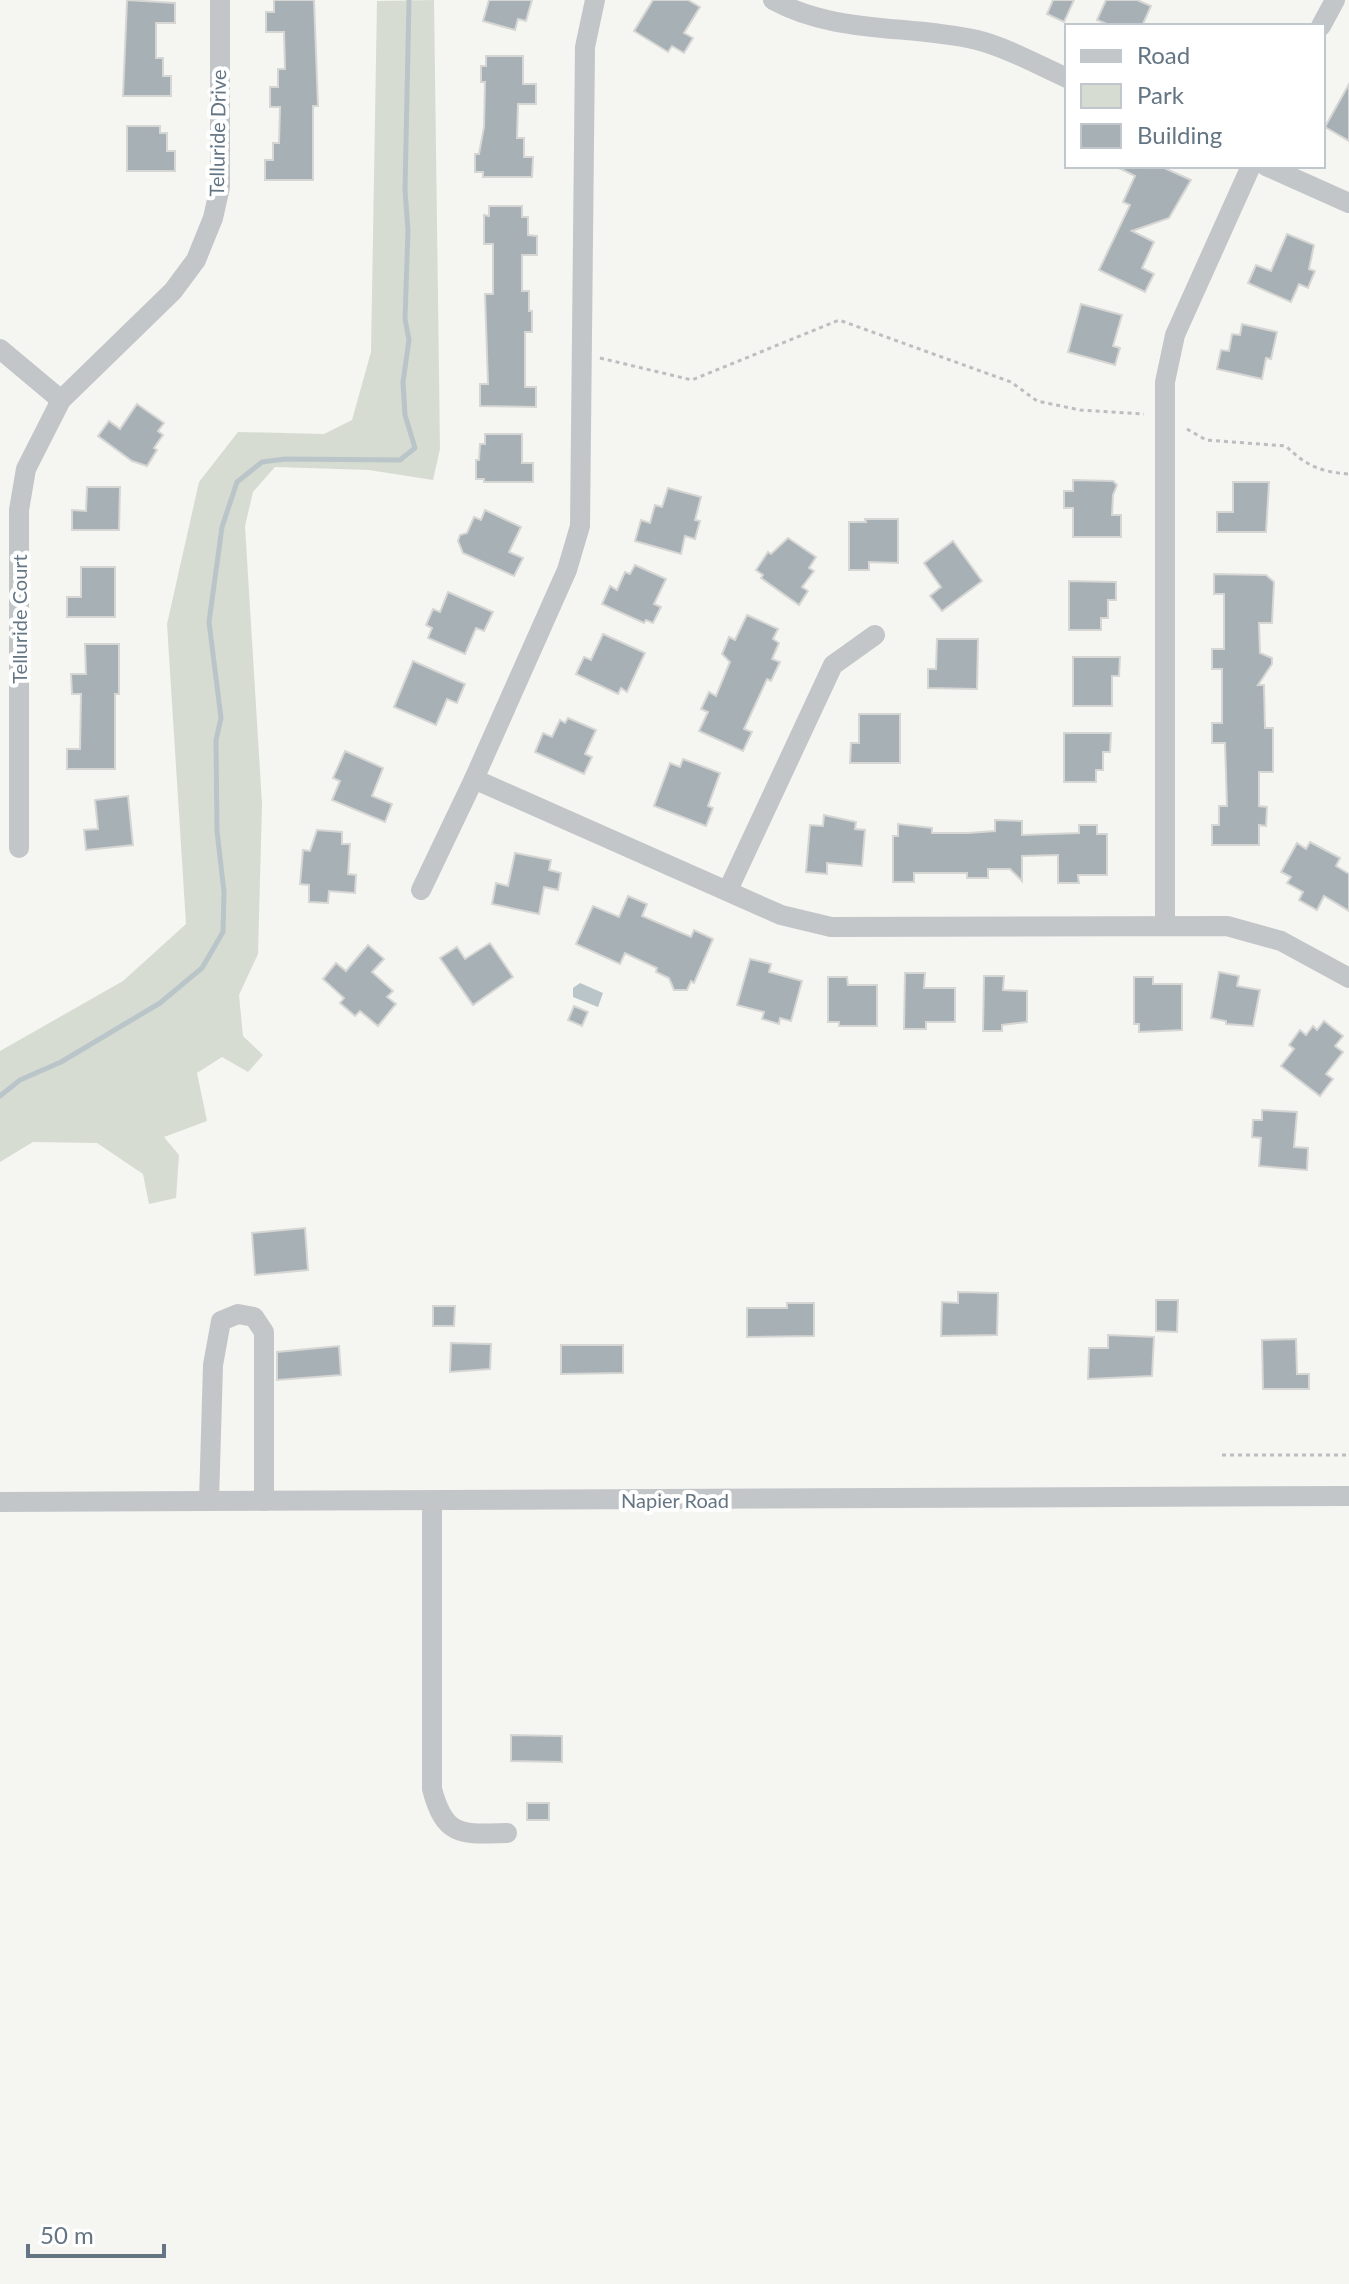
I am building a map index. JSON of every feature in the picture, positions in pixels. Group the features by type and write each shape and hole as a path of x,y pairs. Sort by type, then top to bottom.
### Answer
{"street":[{"name":"Telluride Drive","path":"61,400 173,291 196,260 213,218 220,187 220,0"},
{"path":"421,890 474,779 578,541 583,507 585,47 595,0"},
{"path":"773,0 828,21 975,40 999,46 1065,77"},
{"path":"1322,24 1335,0"},
{"path":"1165,926 1165,382 1175,335 1250,168"},
{"path":"1270,168 1349,203"},
{"path":"0,349 61,400"},
{"name":"Telluride Court","path":"19,848 19,510 26,469 61,400"},
{"path":"728,890 833,665 875,635"},
{"path":"474,779 781,915 831,927 1243,928 1281,941 1349,978"},
{"path":"209,1501 213,1365 221,1321 238,1314 254,1317 264,1332 264,1501"},
{"name":"Napier Road","path":"0,1502 1349,1496"},
{"path":"432,1501 432,1789 445,1824 456,1831 507,1833"}],"path":[{"path":"584,355 692,380 839,320 1011,382 1037,401 1080,410 1144,414"},
{"path":"1187,429 1206,440 1286,446 1304,464 1325,472 1349,474"},
{"path":"1222,1455 1349,1455"}],"green space":[{"path":"434,0 440,449 433,480 369,470 275,467 253,492 245,526 262,804 258,954 239,995 243,1036 263,1055 248,1072 222,1057 197,1073 207,1121 164,1137 179,1155 176,1198 149,1204 143,1174 97,1143 33,1142 0,1162 0,1051 123,981 186,924 167,624 199,482 238,432 324,434 352,420 371,352 377,1"}],"shaded area":[{"path":"580,983 603,993 598,1007 573,997 573,988"}],"building":[{"path":"127,0 175,3 175,23 156,23 156,58 163,58 163,76 171,76 171,96 123,96"},
{"path":"274,0 314,0 318,106 313,106 313,180 265,180 265,160 273,160 273,143 279,143 280,107 270,107 270,87 278,87 278,69 285,69 284,32 266,32 266,12 274,12"},
{"path":"489,0 532,0 526,21 518,19 515,30 483,21"},
{"path":"653,0 688,0 700,7 684,33 693,38 684,53 672,46 668,52 634,31"},
{"path":"1053,0 1074,0 1064,22 1047,14"},
{"path":"1106,0 1137,0 1151,6 1143,24 1107,24 1097,20"},
{"path":"486,56 523,56 523,84 536,84 536,104 518,104 517,138 524,138 524,157 533,157 532,177 483,177 483,172 475,172 475,154 479,154 484,127 485,82 481,82 481,66 486,66"},
{"path":"1349,84 1349,141 1325,127"},
{"path":"127,126 160,126 160,133 167,133 167,151 175,151 175,171 127,171"},
{"path":"1119,168 1164,168 1191,180 1169,218 1132,231 1154,242 1142,268 1154,274 1145,292 1099,270 1130,205 1123,202 1135,176"},
{"path":"489,206 522,206 522,217 528,217 528,235 537,236 537,255 522,255 522,291 529,291 529,311 532,311 532,332 525,332 525,387 536,387 536,407 480,406 480,384 488,384 485,294 493,294 493,244 484,244 484,215 489,216"},
{"path":"1287,234 1314,245 1309,269 1315,271 1308,288 1299,284 1291,302 1248,283 1256,265 1271,271"},
{"path":"1081,304 1122,315 1113,346 1120,348 1115,365 1068,352"},
{"path":"1242,324 1277,332 1271,359 1266,358 1262,379 1217,369 1221,350 1229,351 1232,334 1240,335"},
{"path":"137,404 164,423 158,431 163,435 147,466 132,461 98,436 109,421 120,429"},
{"path":"485,434 522,434 522,463 533,463 533,482 484,482 484,479 476,479 476,460 479,460 480,444 485,444"},
{"path":"1073,480 1113,481 1117,485 1112,515 1121,515 1121,537 1073,537 1073,508 1064,508 1064,491 1073,491"},
{"path":"1233,482 1269,482 1266,532 1217,532 1217,512 1233,512"},
{"path":"87,487 120,487 119,530 72,530 72,510 86,511"},
{"path":"668,488 701,497 695,520 700,521 695,539 685,536 681,554 635,541 641,520 650,523 655,505 662,507"},
{"path":"485,510 521,527 509,552 523,558 514,576 463,553 458,541 460,535 467,533 474,517 481,520"},
{"path":"865,519 898,519 898,563 869,562 869,570 849,570 849,522 866,522"},
{"path":"788,538 816,557 809,568 814,571 802,587 808,591 799,605 761,578 763,575 756,570 768,552 771,554"},
{"path":"953,541 982,581 942,611 930,596 941,587 924,563"},
{"path":"635,565 666,579 654,604 661,607 653,623 646,620 644,623 602,604 610,586 617,590 625,572 630,574"},
{"path":"81,567 115,567 115,617 67,617 67,597 81,597"},
{"path":"1214,574 1266,575 1274,582 1272,623 1259,623 1260,653 1272,658 1272,664 1258,685 1264,685 1265,728 1273,728 1273,772 1259,772 1259,806 1267,807 1266,826 1259,825 1259,845 1212,845 1212,825 1219,825 1219,806 1227,806 1225,743 1212,743 1212,723 1222,723 1222,669 1212,669 1212,649 1224,649 1224,594 1214,594"},
{"path":"1069,581 1116,582 1116,600 1108,600 1108,618 1101,618 1101,630 1069,630"},
{"path":"448,592 493,612 484,631 476,628 465,654 428,638 432,628 426,625 433,609 440,612"},
{"path":"747,615 778,629 773,639 779,643 772,659 780,662 771,681 767,679 744,729 752,732 743,751 699,731 708,712 701,709 709,692 716,696 730,662 722,654 729,637 735,640"},
{"path":"603,634 645,653 627,692 621,688 618,694 576,674 584,657 591,660"},
{"path":"937,639 978,639 977,689 928,688 928,669 936,669"},
{"path":"85,644 119,644 115,769 67,769 67,749 80,749 81,694 72,694 71,674 86,674"},
{"path":"1073,657 1120,657 1119,676 1112,676 1112,706 1073,706"},
{"path":"413,661 465,684 457,703 447,699 436,725 394,707"},
{"path":"859,714 900,714 900,763 850,763 851,743 859,743"},
{"path":"568,718 596,730 585,754 592,757 584,774 535,752 543,733 552,737 560,720 565,723"},
{"path":"1064,733 1111,733 1110,752 1103,752 1103,770 1096,770 1096,782 1064,782"},
{"path":"345,751 383,768 372,796 392,804 385,822 332,800 340,781 333,778"},
{"path":"683,759 720,773 708,806 713,808 706,826 654,806 670,763 680,767"},
{"path":"128,796 133,845 86,850 84,830 98,829 95,800"},
{"path":"824,815 856,822 855,829 865,830 862,866 827,863 827,874 806,872 810,825 823,826"},
{"path":"995,820 1022,821 1022,835 1079,833 1079,825 1097,825 1097,834 1107,834 1107,875 1078,875 1079,883 1058,883 1058,855 1022,856 1022,881 1010,869 988,869 988,878 967,878 967,873 914,873 914,882 893,882 893,836 898,836 898,824 932,828 932,833 968,833 995,831"},
{"path":"317,830 342,832 342,844 350,844 348,874 356,875 355,893 329,891 328,903 309,902 309,885 300,884 303,850 310,851"},
{"path":"1310,842 1340,858 1336,866 1349,874 1349,911 1324,896 1317,910 1299,900 1303,892 1287,883 1291,877 1281,872 1297,843 1306,849"},
{"path":"515,853 551,860 549,870 561,873 558,890 544,887 539,914 492,904 496,883 508,886"},
{"path":"628,896 647,904 642,916 691,937 694,930 713,939 694,983 691,981 687,990 674,990 669,978 656,972 657,968 625,953 620,964 576,944 593,906 619,917"},
{"path":"490,943 513,977 473,1005 440,958 457,947 465,959"},
{"path":"368,945 384,959 372,972 393,991 387,997 396,1004 378,1026 360,1011 355,1016 340,1003 344,998 323,979 336,963 346,971"},
{"path":"750,959 771,964 769,972 802,981 791,1021 780,1018 779,1024 762,1019 764,1012 737,1005"},
{"path":"1219,972 1239,976 1237,986 1260,990 1253,1026 1226,1024 1226,1021 1211,1018"},
{"path":"905,973 925,973 924,988 955,988 955,1022 926,1022 926,1029 904,1029"},
{"path":"984,976 1004,976 1003,990 1027,991 1027,1022 1002,1025 1002,1031 983,1031"},
{"path":"828,977 847,977 848,985 877,985 877,1026 839,1026 839,1022 828,1022"},
{"path":"1134,977 1153,977 1153,984 1182,984 1182,1030 1139,1032 1139,1024 1134,1024"},
{"path":"574,1006 588,1012 582,1026 568,1020"},
{"path":"1324,1021 1343,1036 1335,1046 1343,1052 1326,1074 1333,1079 1320,1096 1281,1066 1294,1049 1289,1045 1300,1030 1306,1035 1313,1026 1317,1030"},
{"path":"1262,1110 1297,1112 1294,1147 1308,1148 1307,1170 1259,1166 1261,1138 1252,1137 1253,1120 1262,1120"},
{"path":"305,1228 308,1270 255,1275 252,1233"},
{"path":"958,1292 998,1293 997,1335 941,1336 942,1302 958,1303"},
{"path":"1156,1300 1178,1300 1177,1332 1156,1331"},
{"path":"787,1303 814,1303 814,1336 747,1337 747,1308 787,1308"},
{"path":"433,1306 455,1306 454,1326 433,1326"},
{"path":"1108,1335 1154,1337 1152,1376 1088,1379 1089,1348 1108,1348"},
{"path":"1296,1339 1297,1374 1309,1374 1309,1389 1263,1389 1262,1340"},
{"path":"451,1343 491,1344 490,1369 450,1372"},
{"path":"561,1345 623,1345 623,1373 561,1374"},
{"path":"339,1346 341,1375 277,1380 277,1352"},
{"path":"511,1735 562,1736 562,1762 511,1761"},
{"path":"527,1803 549,1803 549,1820 527,1820"}],"waterway":[{"path":"0,1096 20,1080 61,1062 160,1003 202,968 223,932 224,892 217,831 216,740 221,718 209,622 222,527 237,482 262,462 285,459 400,460 415,448 405,415 403,382 409,340 405,319 409,0"}]}
